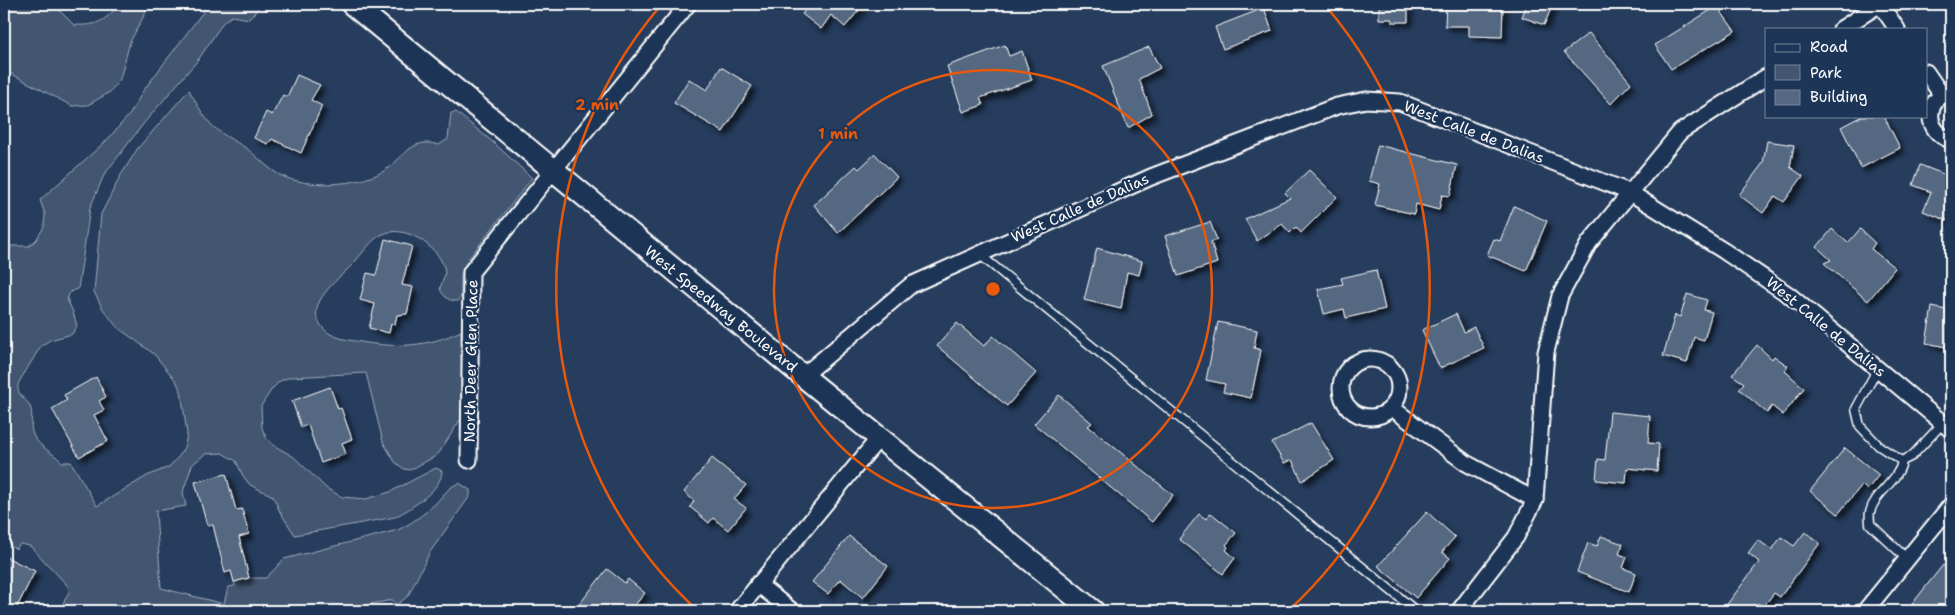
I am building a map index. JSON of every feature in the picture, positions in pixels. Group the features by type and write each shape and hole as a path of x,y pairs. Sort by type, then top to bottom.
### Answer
{"main road":[{"name":"West Speedway Boulevard","path":"352,4 803,376 1093,611"}],"street":[{"name":"North Deer Glen Place","path":"470,460 472,272 688,4"},
{"path":"1843,28 1880,4 1896,28"},
{"path":"1928,74 1946,92 1934,103 1931,119 1938,133 1951,140"},
{"path":"1459,611 1516,537 1535,500 1546,352 1560,296 1589,243 1680,132 1765,78"},
{"name":"West Calle de Dalias","path":"803,376 910,285 1151,177 1337,106 1366,100 1400,102 1630,192 1724,250 1789,294 1947,426"},
{"path":"1392,408 1466,463 1535,500"},
{"path":"737,611 879,438"},
{"path":"1865,611 1951,505"},
{"path":"758,584 792,611"}],"lane":[{"path":"979,254 1416,611"},
{"path":"1878,368 1856,409 1860,426 1879,446 1902,461"},
{"path":"1902,461 1912,456 1947,426"},
{"path":"1902,461 1901,470 1878,497 1870,512 1870,524 1907,559"}],"green space":[{"path":"4,4 53,4 74,25 88,25 100,22 119,4 150,4 130,42 120,79 110,92 88,105 72,106 4,70"},
{"path":"209,4 262,4 249,19 232,16 224,21 198,60 144,123 104,175 90,208 78,289 70,292 67,299 77,326 72,334 50,340 41,346 19,382 18,391 31,409 31,429 34,437 62,462 71,462 97,506 147,476 169,467 180,455 185,445 187,434 181,391 176,381 154,354 117,327 103,309 94,292 101,214 121,175 138,148 189,90 203,115 222,133 246,148 282,176 292,180 318,184 346,183 372,177 390,167 414,146 429,143 439,145 448,139 451,113 456,112 494,143 532,178 469,258 461,274 461,297 458,301 452,300 447,298 440,289 445,270 435,252 419,239 401,232 392,232 379,236 370,244 355,262 331,285 317,308 320,324 327,332 341,338 361,342 412,345 436,340 461,331 464,401 462,417 439,453 410,470 404,469 395,462 383,442 366,373 290,377 280,381 272,389 261,406 262,428 267,439 294,457 326,488 342,497 366,499 390,492 436,468 442,471 437,485 424,498 395,517 295,535 280,512 273,496 250,485 243,476 236,461 222,453 205,454 192,465 183,492 186,506 156,511 161,588 224,604 228,587 235,586 234,582 249,578 266,578 284,559 398,530 422,515 449,489 459,483 470,490 470,496 430,552 408,596 398,604 394,604 393,600 370,604 353,611 59,611 69,592 68,586 30,546 20,544 16,549 4,541 4,264 11,246 29,246 36,240 44,227 45,214 40,200 106,141 130,114 143,91"}],"building":[{"path":"810,4 864,4 845,27 831,15 821,29 802,14"},
{"path":"1379,4 1408,4 1408,22 1392,22 1392,19 1379,19"},
{"path":"1446,4 1503,4 1502,37 1469,36 1469,26 1445,26"},
{"path":"1527,4 1553,4 1544,25 1522,17"},
{"path":"1717,6 1735,31 1671,69 1655,45"},
{"path":"1264,8 1272,31 1223,49 1215,27"},
{"path":"1589,33 1631,83 1611,104 1564,52"},
{"path":"1005,45 1009,56 1022,51 1032,80 980,98 983,105 963,112 947,66"},
{"path":"1149,47 1160,68 1139,79 1152,114 1128,128 1103,66"},
{"path":"721,67 752,86 723,132 674,103 689,79 707,90"},
{"path":"297,75 320,85 311,100 322,106 301,153 272,139 268,144 254,138 266,112 272,115 283,95 287,97"},
{"path":"1858,118 1885,118 1900,148 1861,168 1841,127"},
{"path":"1767,141 1794,145 1790,167 1803,176 1784,202 1775,196 1763,213 1739,195 1763,163"},
{"path":"1378,145 1457,165 1450,196 1442,195 1439,210 1416,204 1414,214 1375,205 1380,184 1369,181"},
{"path":"875,154 897,177 838,233 814,205 856,166 859,169"},
{"path":"1920,165 1951,177 1951,222 1923,211 1931,192 1913,185"},
{"path":"1309,170 1337,197 1301,233 1296,227 1290,233 1282,224 1257,241 1245,219 1290,198 1285,193"},
{"path":"1514,206 1547,221 1526,271 1487,255 1494,239 1500,241"},
{"path":"1210,222 1217,240 1211,242 1217,263 1178,276 1165,236"},
{"path":"1832,229 1848,243 1860,229 1875,243 1871,249 1895,268 1868,301 1824,263 1831,260 1817,247"},
{"path":"385,239 412,246 402,285 413,287 407,314 397,315 395,324 391,324 389,333 369,328 375,304 360,300 367,273 376,275"},
{"path":"1097,248 1142,261 1139,275 1127,272 1121,309 1084,300"},
{"path":"1376,270 1385,309 1346,318 1344,309 1324,314 1318,289 1343,284 1341,278"},
{"path":"1687,294 1707,300 1704,310 1712,312 1704,340 1694,337 1687,363 1663,356 1675,315 1680,317"},
{"path":"1932,307 1951,311 1951,348 1926,343"},
{"path":"1456,314 1464,332 1474,327 1484,348 1440,368 1422,330"},
{"path":"1218,322 1257,330 1254,348 1261,350 1251,398 1223,392 1225,384 1206,380"},
{"path":"957,323 984,346 993,336 1036,373 1007,406 937,346"},
{"path":"1757,345 1772,359 1774,356 1788,366 1785,371 1804,388 1783,415 1772,406 1767,413 1739,389 1744,383 1732,375"},
{"path":"96,377 106,397 99,401 104,410 94,415 108,441 79,457 52,409 67,400 64,395"},
{"path":"330,387 338,409 341,408 352,439 342,443 346,454 321,463 308,425 301,427 292,401"},
{"path":"1059,395 1092,423 1088,426 1173,495 1152,522 1034,424"},
{"path":"1610,412 1650,416 1648,443 1659,444 1657,471 1627,468 1626,483 1596,480 1598,459 1605,460"},
{"path":"1311,423 1334,460 1302,481 1292,460 1284,463 1272,443"},
{"path":"1845,448 1879,475 1867,490 1862,485 1838,514 1810,491"},
{"path":"712,458 746,485 734,499 746,508 728,530 713,518 709,523 690,507 694,501 684,492"},
{"path":"226,474 236,510 242,509 249,534 239,537 249,578 234,582 231,571 225,573 213,525 207,525 195,482"},
{"path":"1427,512 1455,537 1442,552 1450,558 1416,598 1378,566"},
{"path":"1211,513 1236,533 1226,545 1228,547 1226,550 1235,558 1223,574 1179,539 1199,514 1206,519"},
{"path":"1805,532 1820,543 1780,597 1774,593 1763,607 1758,603 1752,611 1722,611 1759,562 1748,553 1758,540 1772,550 1781,537 1794,546"},
{"path":"849,536 888,566 863,598 840,579 828,594 812,582"},
{"path":"1601,536 1623,544 1619,554 1627,557 1623,568 1636,573 1629,592 1577,572 1588,543 1597,546"},
{"path":"4,556 35,571 15,611 4,611 4,601 9,590 4,587"},
{"path":"1943,565 1951,572 1951,611 1922,611 1912,604"},
{"path":"607,569 625,583 628,579 645,593 630,611 574,611"}]}
